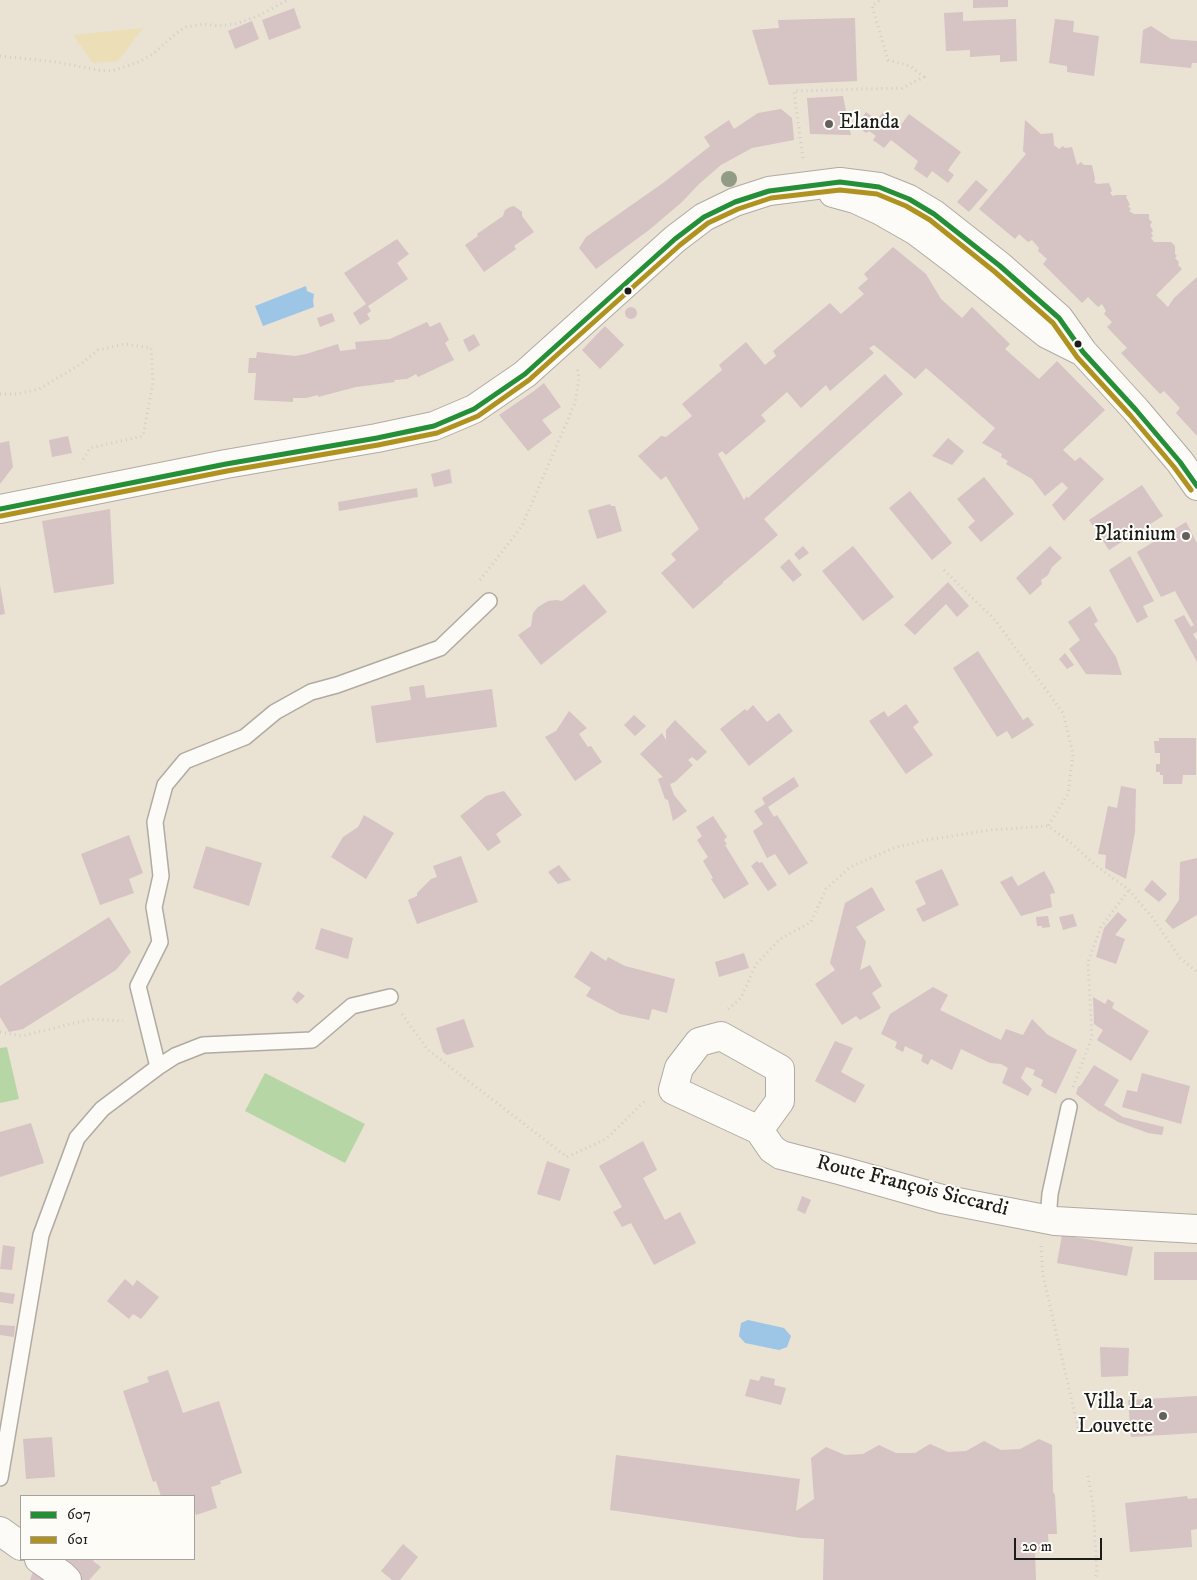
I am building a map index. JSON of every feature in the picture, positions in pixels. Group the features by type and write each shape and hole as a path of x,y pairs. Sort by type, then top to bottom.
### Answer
{"main road":[{"path":"0,509 226,464 377,438 434,426 474,409 525,374 675,239 704,217 735,202 768,191 840,182 879,187 909,199 934,214 1037,299 1059,318 1083,352 1136,410 1180,462 1197,486"},
{"path":"721,1036 780,1069 780,1101 759,1130 673,1090 679,1068 699,1042 721,1036"},
{"name":"Route François Siccardi","path":"759,1130 772,1150 781,1155 942,1199 1055,1221 1197,1229"},
{"path":"0,1531 20,1545"},
{"path":"40,1560 67,1580"}],"lane":[{"path":"158,1067 138,986 160,942 154,908 161,876 155,822 165,785 184,760 245,736 275,712 311,692 337,685 440,648 489,601"},
{"path":"0,1478 41,1235 77,1138 102,1109 175,1056 203,1046 312,1040 352,1006 390,997"},
{"path":"1048,1219 1050,1194 1069,1107"}],"path":[{"path":"0,56 56,62 103,71 115,70 141,61 154,54 186,27 205,24 218,26 235,24 258,16 288,0"},
{"path":"799,129 794,91 902,88 924,77 910,66 888,60 872,6 880,0"},
{"path":"0,394 17,394 39,389 81,364 98,350 125,344 151,348 153,383 142,436 90,448 76,470"},
{"path":"479,581 522,526 575,403 579,378 576,362"},
{"path":"944,570 995,620 1063,713 1074,754 1068,794 1048,826"},
{"path":"728,1010 741,998 756,964 780,939 811,922 826,889 850,867 894,848 926,840 991,830 1048,826 1129,890 1152,917 1180,958 1197,972"},
{"path":"1069,1107 1072,1090 1092,1037 1088,962 1101,926 1129,890"},
{"path":"390,997 428,1050 567,1157 606,1139 679,1068"},
{"path":"0,1032 22,1036 91,1019 125,1022 149,1031"},
{"path":"1048,1219 1041,1240 1043,1276 1080,1436"},
{"path":"1088,1476 1093,1504 1097,1572 1095,1580"}],"green space":[{"path":"7,1047 19,1099 0,1103 0,1048"},
{"path":"265,1073 365,1124 345,1163 245,1111"}],"sand":[{"path":"143,28 118,61 93,63 73,35"}],"water":[{"path":"306,286 307,291 314,294 314,307 263,326 255,306"},
{"path":"748,1320 784,1328 791,1336 787,1347 779,1350 745,1343 739,1336 741,1323"}],"building":[{"path":"973,0 1008,0 1008,7 973,8"},
{"path":"294,8 301,28 269,40 262,20"},
{"path":"963,12 963,21 1016,19 1017,61 1000,62 1000,55 970,57 970,50 946,51 944,13"},
{"path":"855,18 857,81 769,85 752,30 779,28 778,20"},
{"path":"1055,19 1074,21 1073,32 1099,36 1094,76 1067,72 1067,66 1049,63"},
{"path":"252,21 259,39 235,49 228,31"},
{"path":"1151,26 1171,39 1197,41 1197,63 1192,63 1191,68 1140,63 1143,30"},
{"name":"Elanda","path":"843,96 851,135 810,134 807,98"},
{"path":"781,109 792,118 794,140 752,148 721,165 649,230 596,269 579,248 586,237 663,183 709,147 704,137 729,120 734,129 758,113"},
{"path":"884,111 901,125 909,114 961,152 948,170 954,175 948,183 932,171 927,178 914,169 918,161 891,140 884,148 873,140 876,136 869,131 866,133 861,129 859,122 866,112 877,120"},
{"path":"1025,120 1041,134 1053,133 1054,145 1059,149 1063,146 1065,148 1072,147 1077,165 1081,162 1084,165 1092,165 1094,182 1097,184 1109,183 1112,191 1110,193 1113,196 1127,195 1126,197 1130,205 1128,206 1131,209 1129,211 1134,214 1149,214 1149,219 1152,222 1150,225 1153,231 1151,238 1154,242 1171,242 1175,246 1175,254 1177,256 1175,258 1182,269 1156,295 1168,307 1174,298 1197,277 1197,436 1176,413 1180,408 1164,391 1160,394 1121,353 1127,348 1107,327 1112,322 1104,314 1106,311 1102,304 1098,307 1088,297 1082,303 1043,264 1047,259 1038,251 1039,248 1032,240 1028,242 1019,234 1015,239 979,209 1026,154 1023,151"},
{"path":"976,180 988,190 969,212 957,202"},
{"path":"514,206 522,212 522,216 534,232 514,246 516,249 484,272 465,245 503,216 505,210"},
{"path":"397,239 409,254 397,263 408,279 368,306 371,311 367,314 370,319 360,325 353,313 366,304 344,273"},
{"path":"893,247 926,274 941,299 962,318 972,307 1010,344 1005,349 1039,379 1057,361 1105,410 1063,450 1075,461 1080,457 1104,479 1064,521 1052,505 1068,488 1062,482 1045,496 1032,479 1006,464 1008,461 1001,457 1002,454 982,443 995,428 926,368 915,379 874,345 869,348 874,353 830,391 826,385 801,408 787,392 761,415 766,421 726,455 722,451 718,454 744,500 885,374 903,394 764,519 778,535 693,609 661,573 676,560 671,554 699,529 666,476 661,480 638,456 661,436 666,437 692,416 682,404 722,370 719,365 746,342 765,365 776,356 773,351 830,303 841,314 864,294 858,288 868,279 864,274"},
{"path":"629,307 633,307 637,313 633,319 629,319 625,315 625,311"},
{"path":"332,313 335,321 320,327 317,318"},
{"path":"427,322 430,327 440,322 449,340 445,343 454,360 418,377 416,374 407,379 394,380 395,382 356,387 318,397 318,395 306,398 293,398 293,402 254,400 256,373 248,373 249,358 256,358 257,352 295,356 338,344 340,351 356,349 355,342 390,339"},
{"path":"605,326 624,345 600,369 582,350"},
{"path":"474,334 480,345 469,352 463,340"},
{"path":"544,383 561,407 542,420 552,433 528,451 499,415"},
{"path":"68,436 72,453 52,457 49,440"},
{"path":"948,438 964,451 952,465 932,456"},
{"path":"9,441 13,467 0,484 0,443"},
{"path":"450,469 452,483 434,487 431,474"},
{"path":"984,477 1014,514 981,542 968,527 975,521 957,499"},
{"path":"1142,485 1163,516 1109,550 1089,520"},
{"path":"417,488 418,497 339,511 338,502"},
{"path":"910,491 952,543 932,560 889,508"},
{"path":"610,504 615,506 622,531 597,539 588,510"},
{"path":"110,509 114,584 54,593 42,521"},
{"path":"1186,522 1197,543 1197,632 1193,634 1197,641 1197,662 1174,620 1184,615 1191,627 1194,625 1175,591 1161,597 1137,552"},
{"path":"803,546 809,553 799,560 794,554"},
{"path":"853,546 894,597 863,621 822,571"},
{"path":"1050,546 1062,558 1052,567 1048,575 1041,580 1042,584 1030,595 1016,578"},
{"path":"1130,556 1154,601 1143,606 1148,617 1137,623 1109,570"},
{"path":"789,559 802,575 793,582 780,567"},
{"path":"948,582 969,606 957,617 946,604 915,635 904,625"},
{"path":"584,584 607,612 541,665 518,635 531,626 533,613 538,607 548,601 562,601"},
{"path":"0,585 5,614 0,615"},
{"path":"1090,606 1098,621 1094,624 1116,657 1122,675 1086,674 1069,649 1080,640 1068,622"},
{"path":"978,651 1023,720 1028,717 1034,725 1012,739 1007,731 997,737 953,668"},
{"path":"1065,653 1074,665 1067,669 1059,659"},
{"path":"424,685 426,698 492,689 497,727 376,743 371,706 411,700 409,687"},
{"path":"906,704 919,722 913,727 933,755 906,774 869,721 884,711 888,717"},
{"path":"753,705 767,722 779,713 793,731 749,766 720,729"},
{"path":"569,711 587,728 579,734 588,747 591,746 602,762 575,781 545,737 556,731"},
{"path":"634,715 646,726 635,736 624,725"},
{"path":"675,720 707,752 697,761 692,757 688,760 693,765 675,782 670,784 674,795 687,811 673,821 668,800 665,799 658,779 663,777 640,754 662,733 666,740 666,730"},
{"path":"1159,738 1196,738 1196,775 1183,775 1182,784 1163,784 1163,775 1160,775 1160,772 1156,772 1156,764 1160,764 1160,753 1155,753 1154,741 1159,741"},
{"path":"794,777 799,786 768,807 774,817 777,815 808,863 789,875 775,854 767,858 753,831 763,824 754,811 765,804 762,798"},
{"path":"1121,786 1136,789 1135,832 1126,879 1105,868 1106,855 1098,854 1108,806 1117,808"},
{"path":"504,791 522,815 496,834 501,842 488,851 460,816 486,796"},
{"path":"364,815 394,833 366,879 331,857 343,837 358,827"},
{"path":"713,816 727,837 724,840 727,844 725,845 749,884 724,899 711,879 713,878 703,861 708,857 697,840 702,836 696,827"},
{"path":"129,835 143,873 129,879 134,893 100,905 81,854"},
{"path":"206,846 262,863 249,906 193,888"},
{"path":"461,856 478,902 417,924 408,900 417,896 417,893 431,879 437,877 433,866"},
{"path":"1197,858 1197,915 1173,929 1165,921 1179,900 1180,862"},
{"path":"757,861 759,863 762,862 777,885 768,891 751,866"},
{"path":"559,865 571,880 558,884 548,872"},
{"path":"942,869 959,905 923,922 916,909 926,904 915,881"},
{"path":"1044,871 1055,893 1050,894 1052,907 1021,916 1000,882 1012,876 1018,886"},
{"path":"1152,880 1167,894 1159,902 1144,890"},
{"path":"872,887 885,910 856,927 866,942 860,970 870,965 882,986 872,993 881,1008 860,1020 856,1016 842,1025 815,984 835,970 830,963 845,903"},
{"path":"1118,912 1127,920 1115,935 1125,939 1116,964 1096,957 1104,928"},
{"path":"1073,914 1077,926 1063,930 1059,917"},
{"path":"1048,916 1050,927 1042,928 1042,926 1037,926 1036,917"},
{"path":"109,917 131,952 116,970 23,1029 9,1032 0,1017 0,986"},
{"path":"321,928 353,938 348,959 315,949"},
{"path":"591,951 606,961 608,957 625,966 675,979 667,1013 652,1009 649,1020 620,1014 586,996 591,988 574,977"},
{"path":"744,953 749,968 719,977 715,962"},
{"path":"933,987 948,995 940,1010 1001,1040 1006,1029 1023,1035 1032,1019 1048,1035 1077,1050 1056,1094 1041,1086 1043,1080 1033,1075 1035,1070 1026,1067 1021,1078 1032,1089 1028,1096 1002,1083 1008,1068 1001,1064 990,1063 961,1049 952,1070 931,1059 928,1065 921,1061 923,1055 905,1046 903,1052 895,1048 897,1042 881,1034 890,1014"},
{"path":"298,991 305,996 297,1004 292,999"},
{"path":"1093,997 1105,1004 1108,999 1114,1003 1112,1008 1149,1031 1131,1061 1097,1040 1103,1030 1094,1024"},
{"path":"464,1019 474,1047 447,1055 443,1052 436,1028"},
{"path":"835,1041 853,1048 841,1072 865,1085 855,1103 815,1081"},
{"path":"1094,1065 1119,1080 1104,1105 1123,1117 1164,1127 1162,1135 1148,1133 1118,1122 1100,1112 1076,1094 1078,1087"},
{"path":"1142,1073 1190,1086 1181,1124 1122,1107 1127,1090 1137,1092"},
{"path":"31,1123 44,1163 0,1177 0,1132"},
{"path":"643,1141 657,1170 643,1178 665,1220 680,1212 696,1243 654,1265 631,1223 622,1227 613,1212 622,1207 599,1166"},
{"path":"547,1161 570,1169 560,1201 537,1194"},
{"path":"802,1196 811,1200 805,1214 797,1210"},
{"path":"1062,1235 1133,1247 1127,1276 1057,1263"},
{"path":"3,1245 15,1247 12,1270 0,1269"},
{"path":"1154,1252 1197,1252 1197,1280 1154,1280"},
{"path":"125,1279 133,1286 137,1280 159,1297 141,1319 133,1314 129,1319 107,1301"},
{"path":"0,1292 15,1294 13,1304 0,1302"},
{"path":"0,1325 15,1326 14,1337 0,1335"},
{"path":"1100,1347 1129,1348 1128,1376 1101,1377"},
{"path":"168,1370 183,1413 219,1401 242,1473 220,1481 221,1484 211,1487 217,1508 196,1515 195,1495 161,1495 156,1481 153,1482 123,1391 149,1382 147,1377"},
{"path":"761,1376 775,1379 774,1385 786,1388 781,1405 745,1396 750,1379 759,1381"},
{"name":"Villa La Louvette","path":"1197,1396 1197,1433 1131,1437 1128,1400"},
{"path":"52,1437 55,1477 26,1479 23,1439"},
{"path":"1039,1439 1052,1445 1053,1492 1055,1495 1057,1534 1048,1534 1049,1551 1035,1551 1036,1580 823,1580 824,1539 802,1538 610,1510 616,1455 800,1479 796,1511 814,1499 811,1458 826,1447 845,1455 863,1454 879,1445 896,1453 915,1453 930,1444 948,1452 966,1451 984,1441 1001,1450 1020,1449"},
{"path":"1187,1496 1188,1499 1197,1498 1197,1529 1191,1530 1192,1547 1130,1552 1125,1503"},
{"path":"403,1544 418,1557 400,1580 392,1580 381,1571"},
{"path":"56,1560 94,1560 101,1567 89,1580 79,1580"},
{"path":"35,1566 52,1580 30,1580"}],"transit line":[{"name":"607","path":"0,509 226,464 377,438 434,426 474,409 525,374 675,239 704,217 735,202 769,191 840,182 879,187 909,199 934,214 1000,266 1059,318 1083,352 1136,410 1180,462 1197,486"},
{"name":"601","path":"1,516 227,471 437,433 478,416 529,380 680,245 708,223 738,209 771,198 840,190 877,194 906,206 930,220 995,272 1053,323 1077,357 1130,415 1191,490"}],"place":[{"name":"Elanda","path":"829,124"},
{"name":"Platinium","path":"1186,536"},
{"name":"Villa La Louvette","path":"1163,1416"}]}
